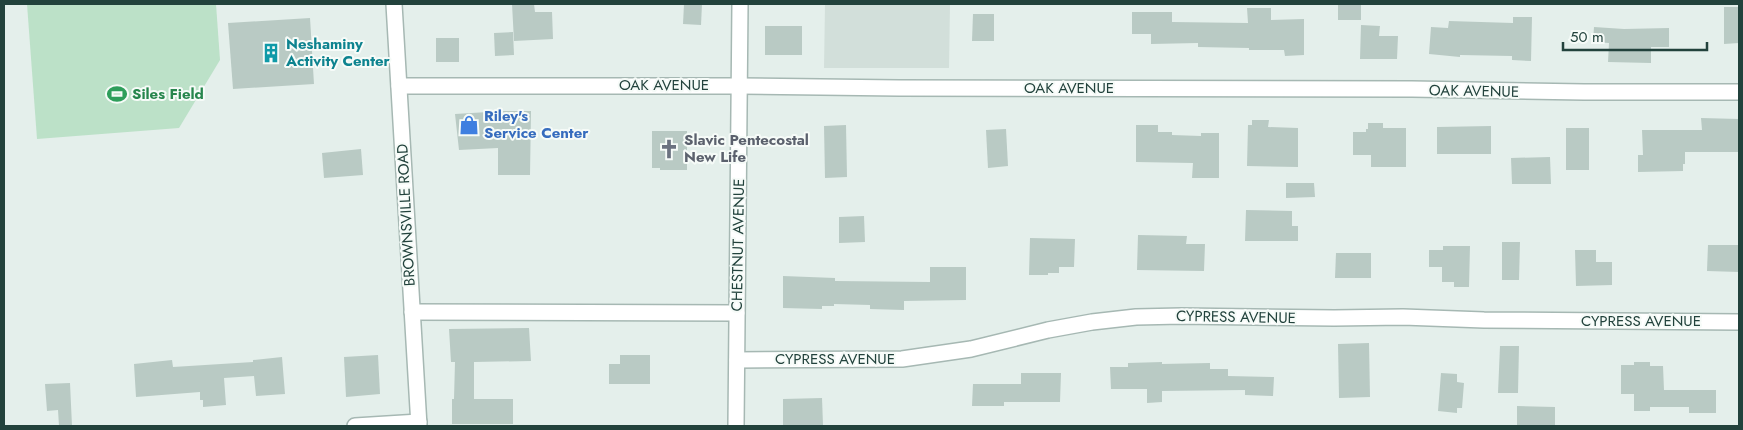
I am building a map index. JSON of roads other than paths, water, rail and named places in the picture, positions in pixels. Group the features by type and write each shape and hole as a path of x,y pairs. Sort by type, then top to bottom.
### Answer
{"street":[{"name":"BROWNSVILLE ROAD","path":"394,4 419,424"},
{"name":"CHESTNUT AVENUE","path":"736,426 740,4"},
{"name":"OAK AVENUE","path":"399,86 1412,89 1739,92"},
{"path":"412,312 737,313"},
{"name":"CYPRESS AVENUE","path":"737,360 902,359 971,349 1048,330 1092,322 1145,317 1402,317 1484,320 1739,322"},
{"path":"355,426 419,424"}],"place":[{"name":"Neshaminy Activity Center","path":"271,53"},
{"name":"Siles Field","path":"117,94"},
{"name":"Riley's Service Center","path":"469,125"},
{"name":"Slavic Pentecostal New Life","path":"669,149"}]}
